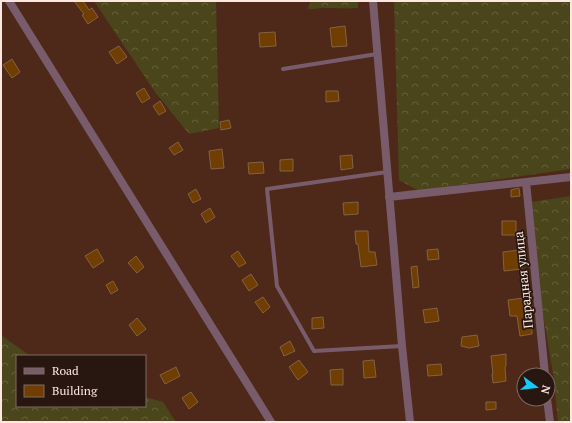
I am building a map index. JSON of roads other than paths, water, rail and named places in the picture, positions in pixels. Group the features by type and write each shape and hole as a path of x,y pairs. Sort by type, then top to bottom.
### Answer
{"street":[{"path":"9,1 271,422"},
{"path":"372,1 410,422"},
{"path":"389,196 571,177"},
{"name":"Парадная улица","path":"526,182 544,367"},
{"path":"548,407 550,422"}],"lane":[{"path":"282,69 377,54"},
{"path":"387,172 267,189 277,286 314,351 402,346"}]}
